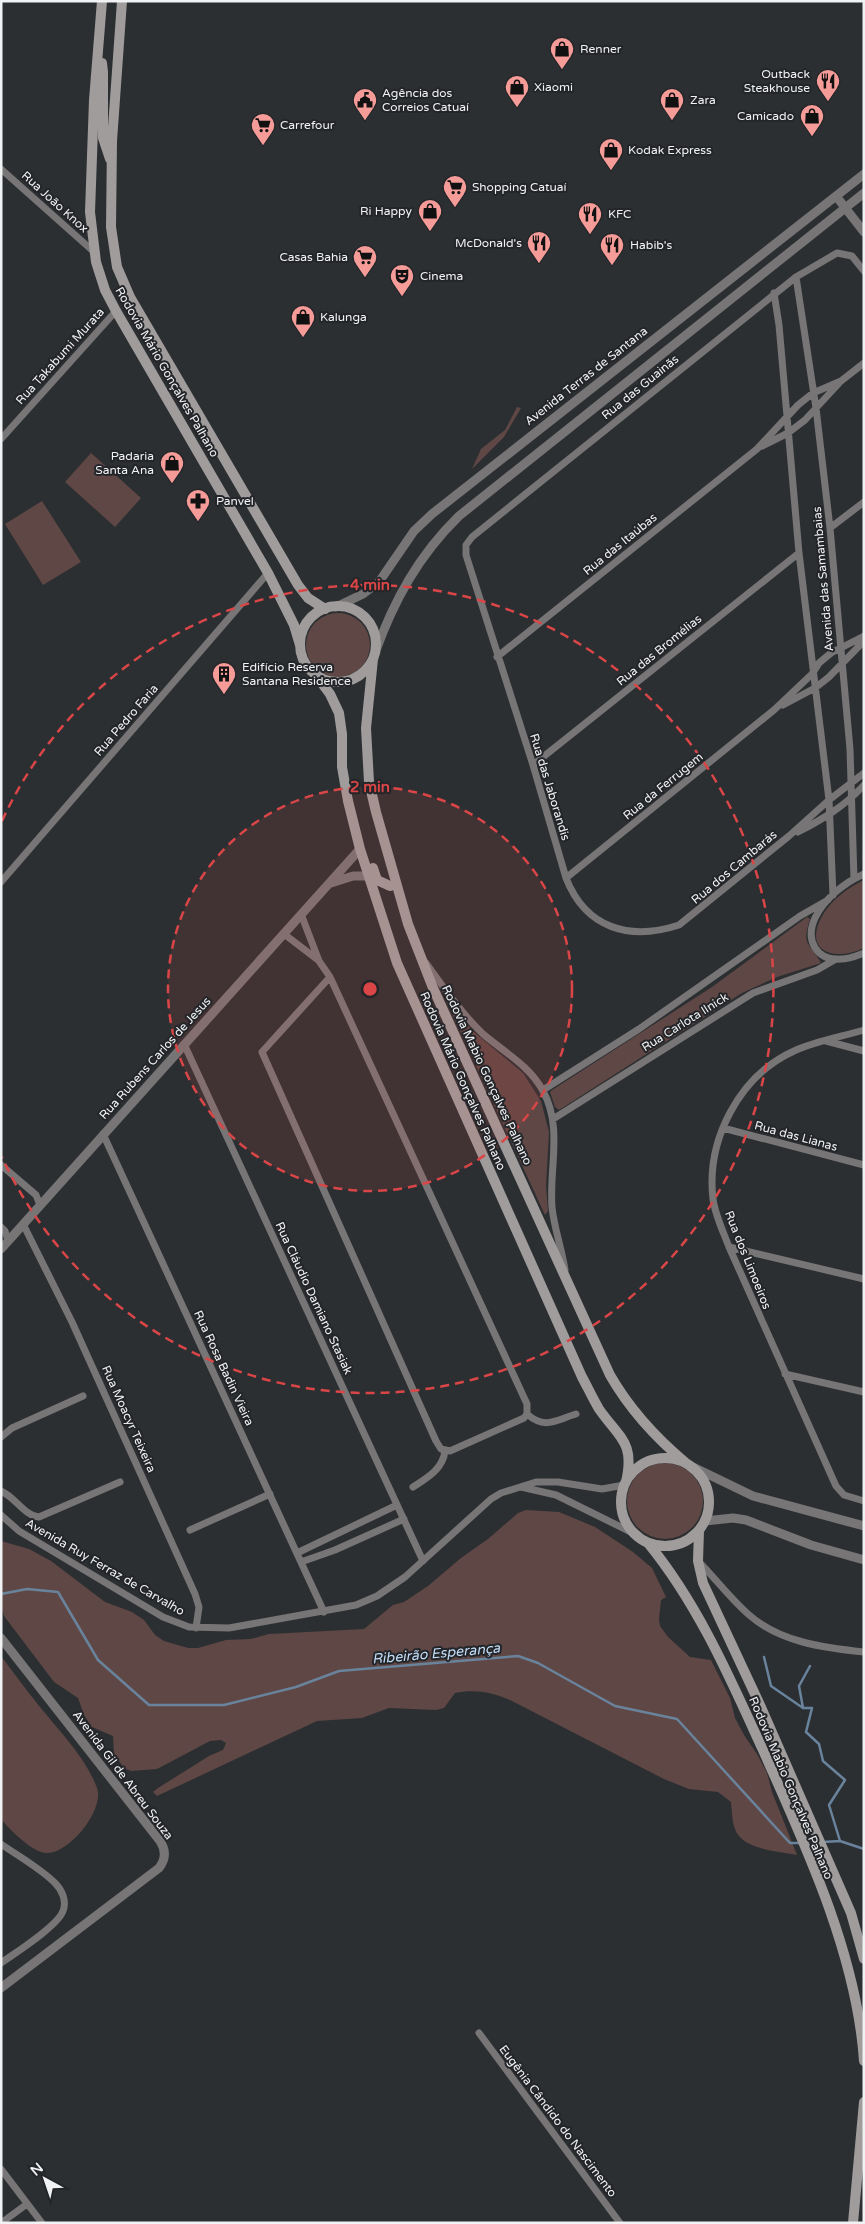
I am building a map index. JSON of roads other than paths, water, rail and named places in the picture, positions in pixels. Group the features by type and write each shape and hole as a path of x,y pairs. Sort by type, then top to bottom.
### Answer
{"main road":[{"name":"Rodovia Mário Gonçalves Palhano","path":"102,1 90,212 93,251 102,284 268,573 285,604 300,645"},
{"name":"Rodovia Mário Gonçalves Palhano","path":"122,1 115,80 112,163 112,246 117,267 126,288 298,585 308,598 325,609"},
{"path":"99,50 104,72 102,138 112,163"},
{"path":"336,607 357,611 368,620 376,639 374,656 360,675 348,681 334,682 315,674 303,658 300,645 306,624 316,614 325,609 336,607"},
{"name":"Rodovia Mabio Gonçalves Palhano","path":"374,656 367,704 367,759 376,812 416,948 610,1375 624,1399 651,1432 690,1465"},
{"name":"Rodovia Mário Gonçalves Palhano","path":"315,674 330,694 339,713 342,724 343,778 360,849 397,963 582,1377 599,1408 624,1441 630,1461 625,1484"},
{"path":"360,849 368,857 377,880 390,886 396,884"},
{"path":"664,1458 690,1465 703,1479 709,1494 709,1509 705,1521 699,1531 679,1544 664,1546 648,1543 634,1533 622,1513 621,1498 625,1484 635,1470 648,1461 664,1458"},
{"name":"Rodovia Mabio Gonçalves Palhano","path":"699,1531 698,1560 707,1593 760,1705 851,1913 864,1959"},
{"name":"Rodovia Mabio Gonçalves Palhano","path":"648,1543 694,1610 726,1670 800,1836 835,1926 862,2027 864,2061"},
{"path":"853,2223 864,2102"}],"street":[{"name":"Rua João Knox","path":"1,169 93,251"},
{"name":"Avenida Terras de Santana","path":"336,607 363,594 379,582 414,531 432,514 696,304 864,174"},
{"path":"374,656 393,607 409,577 430,547 459,516 864,193"},
{"path":"836,196 864,232"},
{"name":"Rua das Guainãs","path":"466,555 466,546 472,536 796,278 831,255 842,253 852,256 864,271"},
{"name":"Avenida das Samambaias","path":"796,278 816,408 830,528 852,781 852,840 860,875"},
{"name":"Avenida das Samambaias","path":"774,294 779,325 799,553 812,674 829,800 830,898"},
{"name":"Rua Takabumi Murata","path":"1,439 116,311"},
{"name":"Rua das Itaúbas","path":"757,449 788,434 816,408 841,380 864,363"},
{"name":"Rua das Itaúbas","path":"497,657 757,449 787,416 813,392 841,380"},
{"path":"830,528 864,502"},
{"name":"Rua das Bromélias","path":"533,765 799,553"},
{"name":"Rua das Jaborandis","path":"466,555 573,896 590,915 606,925 627,931 664,930 680,925 693,916"},
{"name":"Rua Pedro Faria","path":"1,882 268,573"},
{"name":"Rua da Ferrugem","path":"566,878 774,710 812,674 819,663 841,648 864,636"},
{"name":"Rua da Ferrugem","path":"774,710 815,688 829,677 864,641"},
{"name":"Rua dos Cambarás","path":"693,916 829,800 864,773"},
{"name":"Rua dos Cambarás","path":"789,836 829,816 852,798 864,785"},
{"name":"Rua Rubens Carlos de Jesus","path":"1,1248 360,849"},
{"path":"543,1090 639,1029 800,916 830,898 860,875"},
{"path":"328,884 353,876 369,876"},
{"path":"830,898 816,917 811,940 820,954 836,960"},
{"path":"301,914 319,961 330,977 528,1404 527,1414 520,1420 456,1449 445,1451 441,1449 436,1441 262,1052 330,977"},
{"path":"284,934 319,961"},
{"path":"416,948 461,1011 483,1034 520,1062 543,1090 553,1119 552,1207 567,1283"},
{"name":"Rua Carlota Ilnick","path":"553,1119 753,993 817,970 836,960 848,959 864,953"},
{"name":"Rua dos Limoeiros","path":"864,1030 794,1051 769,1067 740,1096 723,1128 714,1160 712,1191 715,1210 728,1247 836,1486 842,1493 864,1501"},
{"path":"825,1041 864,1051"},
{"name":"Rua Cláudio Damiano Stasiak","path":"184,1044 423,1561"},
{"name":"Rua das Lianas","path":"723,1128 864,1165"},
{"name":"Rua Rosa Badin Vieira","path":"103,1134 324,1612"},
{"path":"1,1165 36,1195 40,1205"},
{"name":"Rua Moacyr Teixeira","path":"23,1224 72,1322 195,1594 199,1607 196,1628"},
{"path":"1,1227 5,1231 8,1240"},
{"path":"728,1247 864,1279"},
{"path":"785,1374 864,1392"},
{"path":"1,1437 12,1428 83,1396"},
{"path":"527,1414 545,1424 576,1414"},
{"path":"413,1487 430,1477 438,1468 445,1451"},
{"path":"690,1465 752,1496 864,1526"},
{"name":"Avenida Ruy Ferraz de Carvalho","path":"1,1515 19,1531 163,1617 182,1625 196,1628 229,1628 324,1612 356,1605 377,1596 406,1577 491,1499 528,1483 547,1481 602,1489 625,1484"},
{"path":"1,1492 14,1498 31,1514 39,1517 120,1482"},
{"path":"518,1487 556,1495 634,1533"},
{"path":"190,1530 270,1494"},
{"path":"297,1552 397,1505"},
{"path":"705,1521 733,1518 746,1520 819,1547 864,1560"},
{"path":"301,1562 335,1550 404,1519"},
{"path":"698,1560 748,1614 763,1626 784,1636 806,1643 864,1652"},
{"name":"Avenida Gil de Abreu Souza","path":"1,1638 162,1845 165,1853 163,1863 159,1868 1,1988"},
{"path":"1,1844 54,1882 62,1893 65,1904 63,1913 53,1925 1,1964"},
{"name":"Eugênia Cândido do Nascimento","path":"478,2033 620,2223"},
{"path":"1,2168 42,2223"},
{"path":"1,2223 28,2204"}],"waterway":[{"name":"Ribeirão Esperança","path":"1,1594 27,1589 58,1592 98,1660 149,1705 224,1705 296,1687 339,1671 518,1656 538,1663 615,1706 677,1719 790,1843 800,1843"},
{"path":"764,1657 771,1686 803,1708 812,1708 806,1732 819,1744 823,1761 845,1780 829,1805 840,1841"},
{"path":"803,1708 799,1686 810,1666"},
{"name":"Ribeirão Esperança","path":"823,1842 840,1841 864,1849"}],"place":[{"name":"Renner","path":"562,70"},
{"name":"Outback Steakhouse","path":"828,102"},
{"name":"Xiaomi","path":"517,108"},
{"name":"Agência dos Correios Catuaí","path":"365,121"},
{"name":"Zara","path":"672,121"},
{"name":"Camicado","path":"812,137"},
{"name":"Carrefour","path":"263,146"},
{"name":"Kodak Express","path":"611,171"},
{"name":"Shopping Catuaí","path":"455,208"},
{"name":"Ri Happy","path":"430,232"},
{"name":"KFC","path":"590,235"},
{"name":"McDonald's","path":"539,264"},
{"name":"Habib's","path":"612,266"},
{"name":"Casas Bahia","path":"365,278"},
{"name":"Cinema","path":"402,297"},
{"name":"Kalunga","path":"303,338"},
{"name":"Padaria Santa Ana","path":"172,484"},
{"name":"Panvel","path":"198,522"},
{"name":"Edifício Reserva Santana Residence","path":"224,695"}]}
